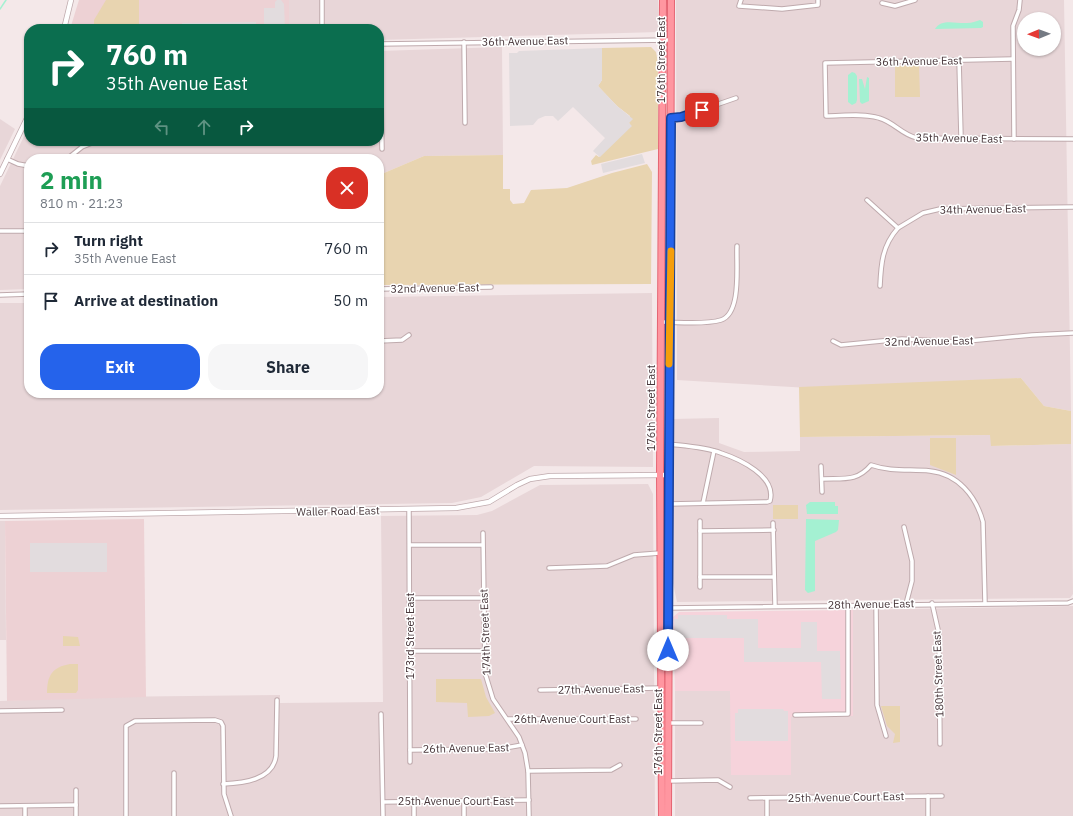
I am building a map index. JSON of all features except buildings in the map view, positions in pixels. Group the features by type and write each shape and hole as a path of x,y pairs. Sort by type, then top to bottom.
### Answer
{"main road":[{"name":"176th Street East","path":"662,816 660,475 663,0"},
{"name":"176th Street East","path":"668,816 668,444 671,118 670,0"},
{"path":"661,576 664,581 665,605 668,608"},
{"path":"662,751 665,754 665,787 668,789"}],"street":[{"path":"65,24 71,0"},
{"path":"322,0 322,24"},
{"path":"741,0 739,6 782,9 818,5 818,0"},
{"path":"882,3 896,6 915,0"},
{"path":"1014,139 1013,26 1019,10 1020,0"},
{"name":"36th Avenue East","path":"384,44 670,40"},
{"path":"464,42 465,123"},
{"name":"36th Avenue East","path":"826,116 825,63 1013,59"},
{"path":"959,60 961,137"},
{"path":"671,118 681,117 736,98"},
{"name":"35th Avenue East","path":"826,116 865,116 879,118 904,134 917,138 961,137 1073,139"},
{"path":"0,174 24,124"},
{"path":"73,154 84,146"},
{"path":"7,159 24,165"},
{"path":"867,200 898,228 885,248 880,266 880,286"},
{"name":"34th Avenue East","path":"898,228 923,213 940,209 1073,207"},
{"path":"0,231 24,231"},
{"path":"662,322 713,322 724,319 731,313 735,303 737,246"},
{"name":"32nd Avenue East","path":"384,289 491,287"},
{"path":"0,295 24,294"},
{"name":"32nd Avenue East","path":"833,341 842,345 902,340 956,342 1032,334 1073,333"},
{"path":"384,341 402,340 409,335"},
{"path":"668,444 714,451 734,458 759,474 771,490 770,501 767,502 668,504"},
{"path":"703,503 714,451"},
{"path":"822,479 855,477 862,475 872,464 897,471 939,473 956,481 971,494 981,516 984,531 985,603"},
{"path":"821,466 822,492"},
{"name":"Waller Road East","path":"0,516 409,510 480,505 499,497 517,485 537,478 550,476 668,475"},
{"name":"173rd Street East","path":"409,510 410,762"},
{"path":"700,521 700,586"},
{"path":"774,523 775,605"},
{"path":"904,527 912,561 912,581 906,604"},
{"path":"700,531 774,530"},
{"name":"174th Street East","path":"483,533 485,673 493,699 508,719 522,745 528,771 529,816"},
{"path":"410,545 482,544"},
{"path":"549,568 607,566 634,555 660,552"},
{"path":"700,577 774,577"},
{"path":"410,598 483,598"},
{"name":"28th Avenue East","path":"668,608 848,604 1068,603 1073,601"},
{"path":"795,715 848,714 848,604"},
{"path":"876,604 877,705 886,736"},
{"name":"180th Street East","path":"932,604 939,634 940,744"},
{"path":"410,651 484,651"},
{"name":"27th Avenue East","path":"540,690 662,688"},
{"path":"223,784 251,781 266,772 274,764 276,756 277,700"},
{"path":"0,711 62,710"},
{"path":"381,714 383,816"},
{"name":"26th Avenue Court East","path":"508,719 636,719"},
{"path":"126,816 125,730 128,724 136,721 215,720 221,722 223,726 223,784 225,801 231,816"},
{"path":"669,723 701,723"},
{"name":"26th Avenue East","path":"410,750 500,749 522,745"},
{"path":"528,771 611,770 620,765"},
{"path":"174,773 174,816"},
{"path":"668,781 718,780 730,787"},
{"path":"76,790 76,816"},
{"path":"928,796 928,816"},
{"name":"25th Avenue Court East","path":"750,798 942,796"},
{"path":"767,798 767,816"},
{"name":"25th Avenue Court East","path":"383,802 529,800"},
{"path":"414,801 414,816"},
{"path":"464,801 464,816"},
{"path":"0,806 76,805"},
{"path":"25,806 25,816"}],"shaded area":[{"path":"79,0 289,0 289,24 72,24"},
{"path":"106,0 139,0 139,24 94,24 94,20"},
{"path":"277,0 281,0 284,4 285,24 264,24 264,8 275,8 275,2"},
{"path":"289,0 658,0 659,32 384,40 384,24 289,24"},
{"path":"676,0 1064,0 1071,411 1044,406 1021,378 809,388 677,380"},
{"path":"980,20 983,22 983,27 981,28 935,29 941,24 950,22 969,23"},
{"path":"256,22 256,24 182,24"},
{"path":"502,47 503,155 424,156 384,173 384,154 24,154 24,289 0,290 0,186 24,136 24,146 384,146 384,51"},
{"path":"651,47 656,52 658,63 658,149 592,165 591,161 596,155 599,157 631,126 629,123 630,116 617,106 598,86 602,80 602,48"},
{"path":"602,48 602,80 598,86 617,106 633,119 629,123 632,126 600,157 593,151 605,138 573,107 558,121 553,116 545,116 538,119 533,125 510,126 509,53 517,53 519,51"},
{"path":"919,65 920,97 895,97 895,66"},
{"path":"852,72 857,76 857,100 856,103 852,105 848,102 848,75"},
{"path":"867,77 869,78 869,101 862,104 860,102 859,79 862,79 865,89"},
{"path":"0,119 15,129 0,160"},
{"path":"642,154 645,163 603,173 601,164"},
{"path":"503,155 503,189 510,189 510,200 513,204 524,203 531,190 567,188 612,173 647,164 652,172 651,284 384,285 384,173 424,156"},
{"path":"652,293 653,467 534,466 481,497 452,503 0,510 0,303 24,303 24,398 384,398 384,297"},
{"path":"1021,378 1044,406 1071,411 1071,444 991,446 990,435 800,437 799,387"},
{"path":"719,418 719,443 744,452 800,451 800,437 991,435 991,446 1071,444 1073,594 1070,598 677,602 673,583 673,506 773,505 673,504 672,419"},
{"path":"930,438 956,438 956,475 930,465"},
{"path":"648,484 653,494 655,816 0,816 0,701 100,697 280,695 280,703 383,702 381,516 477,515 492,511 540,485"},
{"path":"810,502 835,502 835,506 838,506 838,514 807,514 806,505"},
{"path":"773,505 798,505 798,519 773,519"},
{"path":"144,519 146,697 7,701 5,521"},
{"path":"806,519 839,520 838,530 836,532 815,541 815,591 808,593 805,590"},
{"path":"0,521 5,521 6,640 0,640"},
{"path":"30,543 107,543 107,572 30,572"},
{"path":"1073,606 1073,816 675,816 675,691 730,691 743,775 791,774 790,717 853,716 853,610"},
{"path":"853,610 853,716 791,717 791,775 731,775 730,691 675,691 673,617 679,612"},
{"path":"678,615 727,615 727,619 758,619 758,648 801,648 801,622 817,622 817,651 840,651 841,699 822,699 821,662 744,662 744,638 678,638 678,635 675,635 674,619 678,619"},
{"path":"63,636 78,637 80,646 63,646"},
{"path":"70,664 78,664 78,690 76,693 47,693 48,682 52,673 59,667"},
{"path":"436,679 481,679 486,697 495,713 489,716 468,717 467,703 436,702"},
{"path":"881,706 900,706 900,742 893,743 895,734 887,726"},
{"path":"738,709 783,709 784,711 788,711 788,741 735,741 735,713 738,713"}],"waterway":[{"path":"0,9 6,0"}],"slow traffic":[{"path":"669,364 671,251"}],"route":[{"path":"668,650 671,118 681,117 702,110"}]}
